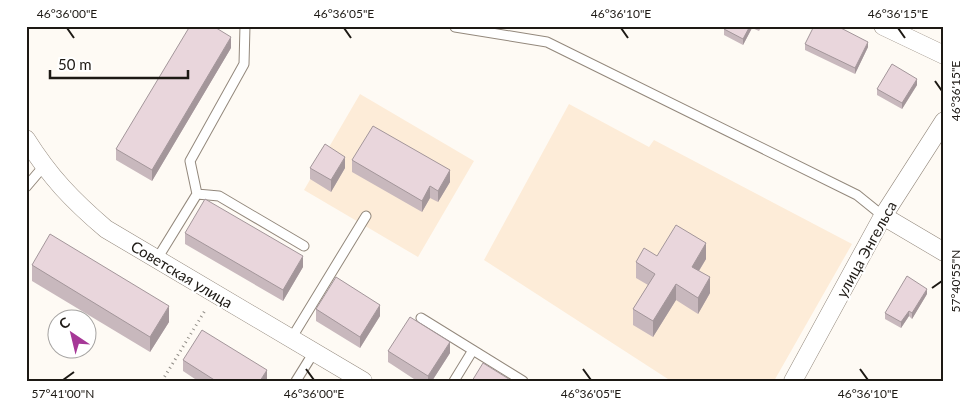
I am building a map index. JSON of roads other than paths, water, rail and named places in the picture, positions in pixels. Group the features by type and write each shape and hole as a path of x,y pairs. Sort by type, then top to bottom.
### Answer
{"street":[{"path":"883,26 943,55"},
{"name":"улица Энгельса","path":"793,381 883,216 944,120"},
{"name":"Советская улица","path":"26,139 43,167 72,201 106,229 363,381"},
{"path":"883,216 944,252"}],"lane":[{"path":"157,259 198,194 190,161 244,64 245,26"},
{"path":"455,27 547,42 857,195 883,216"},
{"path":"26,187 43,167"},
{"path":"198,194 220,196 304,246"},
{"path":"292,339 334,278 366,216"},
{"path":"421,318 523,381"},
{"path":"454,381 473,350"},
{"path":"296,381 314,352"}]}
